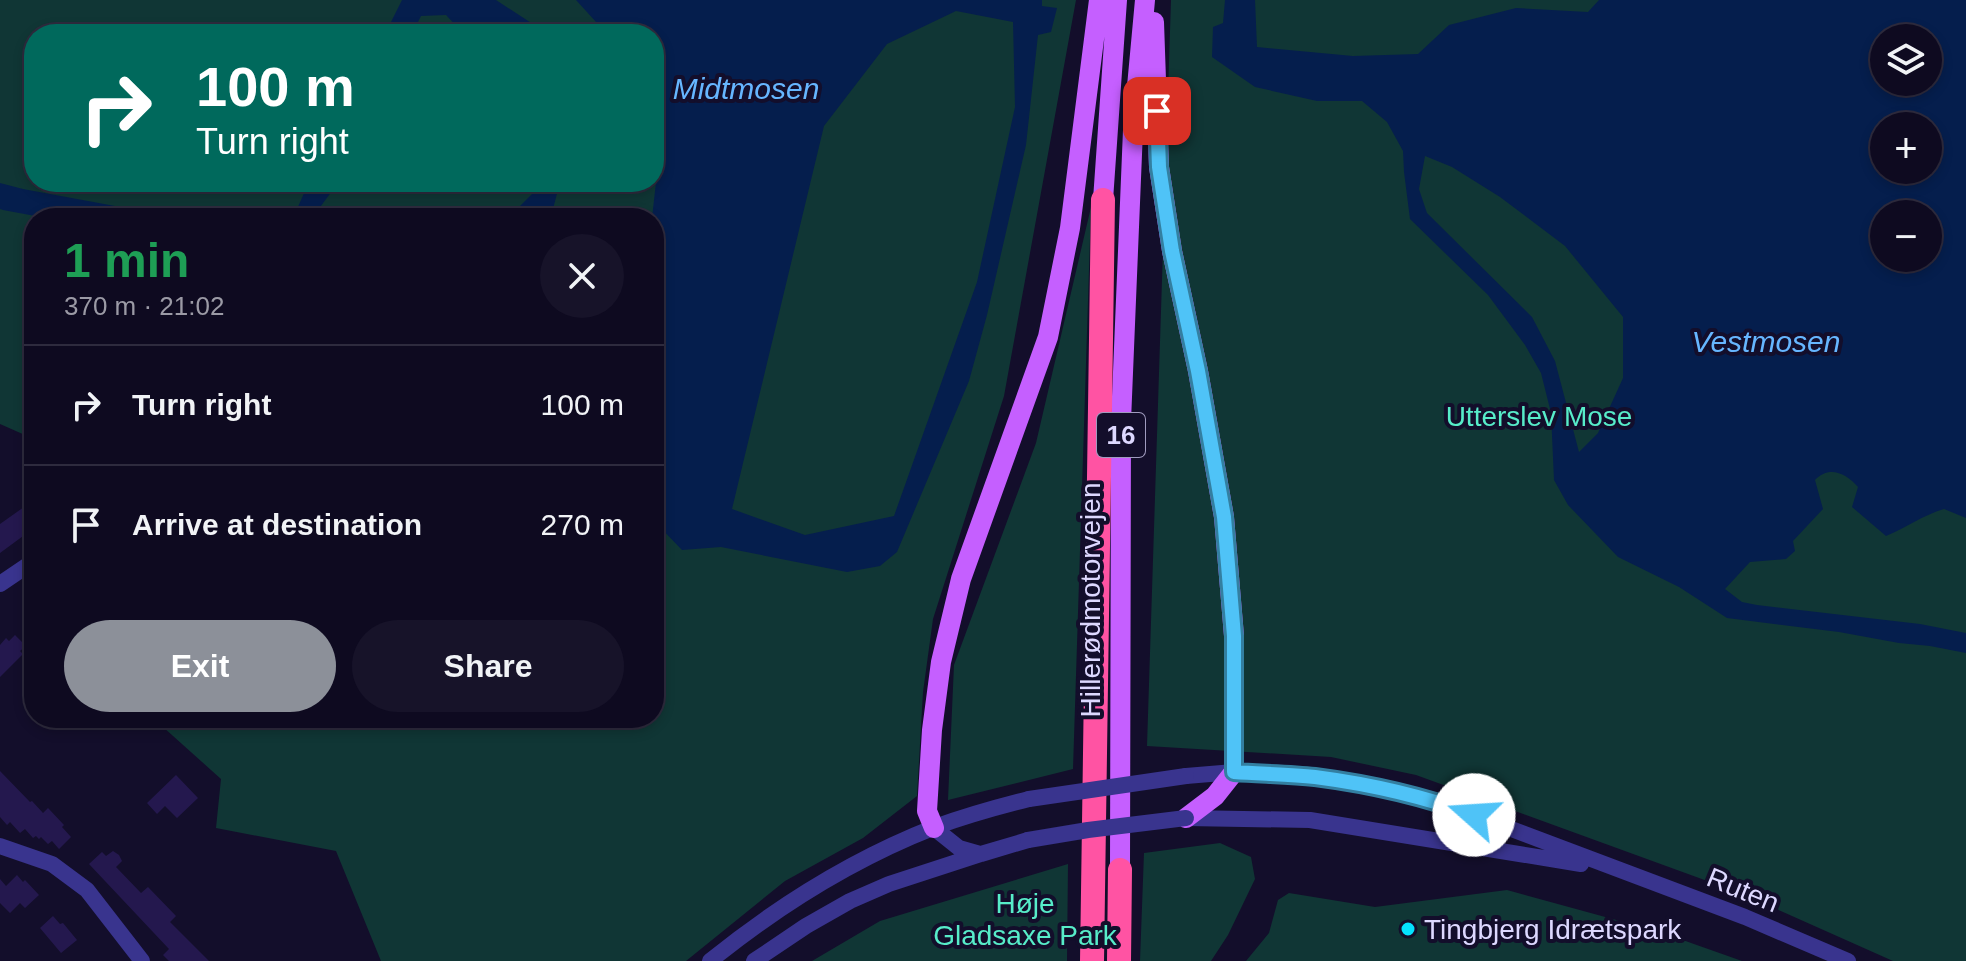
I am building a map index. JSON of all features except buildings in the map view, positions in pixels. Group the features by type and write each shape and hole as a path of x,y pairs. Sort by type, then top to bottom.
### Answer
{"highway":[{"name":"Hillerødmotorvejen","path":"1092,961 1103,200"},
{"name":"Hillerødmotorvejen","path":"1119,961 1120,870"}],"main road":[{"path":"934,828 927,811 932,730 941,662 961,579 1048,337 1070,228 1099,0"},
{"name":"Hillerødmotorvejen","path":"1103,200 1117,0"},
{"name":"Hillerødmotorvejen","path":"1120,870 1121,421 1133,130 1145,0"},
{"path":"1153,0 1159,167 1172,251 1198,371 1224,517 1234,636 1234,772 1215,796 1186,818"}],"street":[{"path":"0,584 24,568"},
{"name":"Ruten","path":"710,961 794,899 863,860 934,828 1029,799 1234,772 1312,776 1367,784 1445,804 1745,917 1848,961"},
{"name":"Ruten","path":"754,961 806,926 850,901 889,884 1028,840 1186,818 1310,820 1618,870"},
{"path":"934,828 959,848 981,854"},
{"path":"0,846 52,864 87,890 142,961"}],"green space":[{"path":"0,0 1076,0 1004,396 933,619 923,692 917,796 863,838 785,881 686,961 381,961 336,851 216,828 221,779 164,728 664,728 664,208 24,208 24,435 0,424"},
{"name":"Utterslev Mose","path":"1171,0 1966,0 1966,961 1893,961 1743,894 1416,775 1331,757 1147,746"},
{"path":"1091,207 1073,769 948,800 954,665 1036,443"},
{"path":"1220,843 1251,857 1255,879 1228,935 1211,961 1140,961 1144,853"},
{"name":"Høje Gladsaxe Park","path":"1068,864 1067,961 812,961 880,921"},
{"name":"Tingbjerg Idrætspark","path":"1507,890 1660,932 1742,961 1246,961 1269,933 1278,900 1289,893 1375,907"}],"water":[{"path":"402,0 496,0 533,24 454,24 446,15 421,16 417,24 390,24"},
{"name":"Midtmosen","path":"576,0 1042,0 1042,6 1057,8 1051,32 1038,35 1026,145 969,381 897,552 880,566 847,572 721,547 682,550 664,531 664,208 653,208 655,192 664,192 664,24 598,24","holes":["956,11 1013,22 1015,107 977,282 894,516 805,535 732,509 824,126 887,44"]},
{"name":"Vestmosen","path":"1225,0 1255,0 1257,47 1353,56 1418,54 1449,25 1516,8 1588,12 1599,0 1966,0 1966,518 1944,509 1886,536 1852,507 1858,487 1843,475 1826,473 1815,480 1823,509 1793,541 1795,551 1786,559 1750,562 1725,589 1742,602 1757,605 1920,624 1966,633 1966,653 1727,618 1679,587 1618,557 1568,505 1554,480 1551,413 1541,373 1525,345 1488,295 1410,219 1403,151 1387,122 1362,101 1317,101 1255,87 1212,57 1213,27 1223,23","holes":["1425,156 1452,167 1500,197 1565,246 1623,317 1623,378 1598,433 1579,452 1555,361 1532,317 1427,213 1419,189"]},
{"path":"0,183 24,189 24,192 39,192 121,208 24,208 24,214 0,209"},
{"path":"305,192 331,192 319,208 297,208"},
{"path":"534,192 557,192 553,208 518,208"}],"place":[{"name":"Tingbjerg Idrætspark","path":"1408,929"}],"route":[{"path":"1157,111 1159,167 1172,251 1198,371 1224,517 1234,636 1234,772 1312,776 1367,784 1445,804 1474,815"}]}
